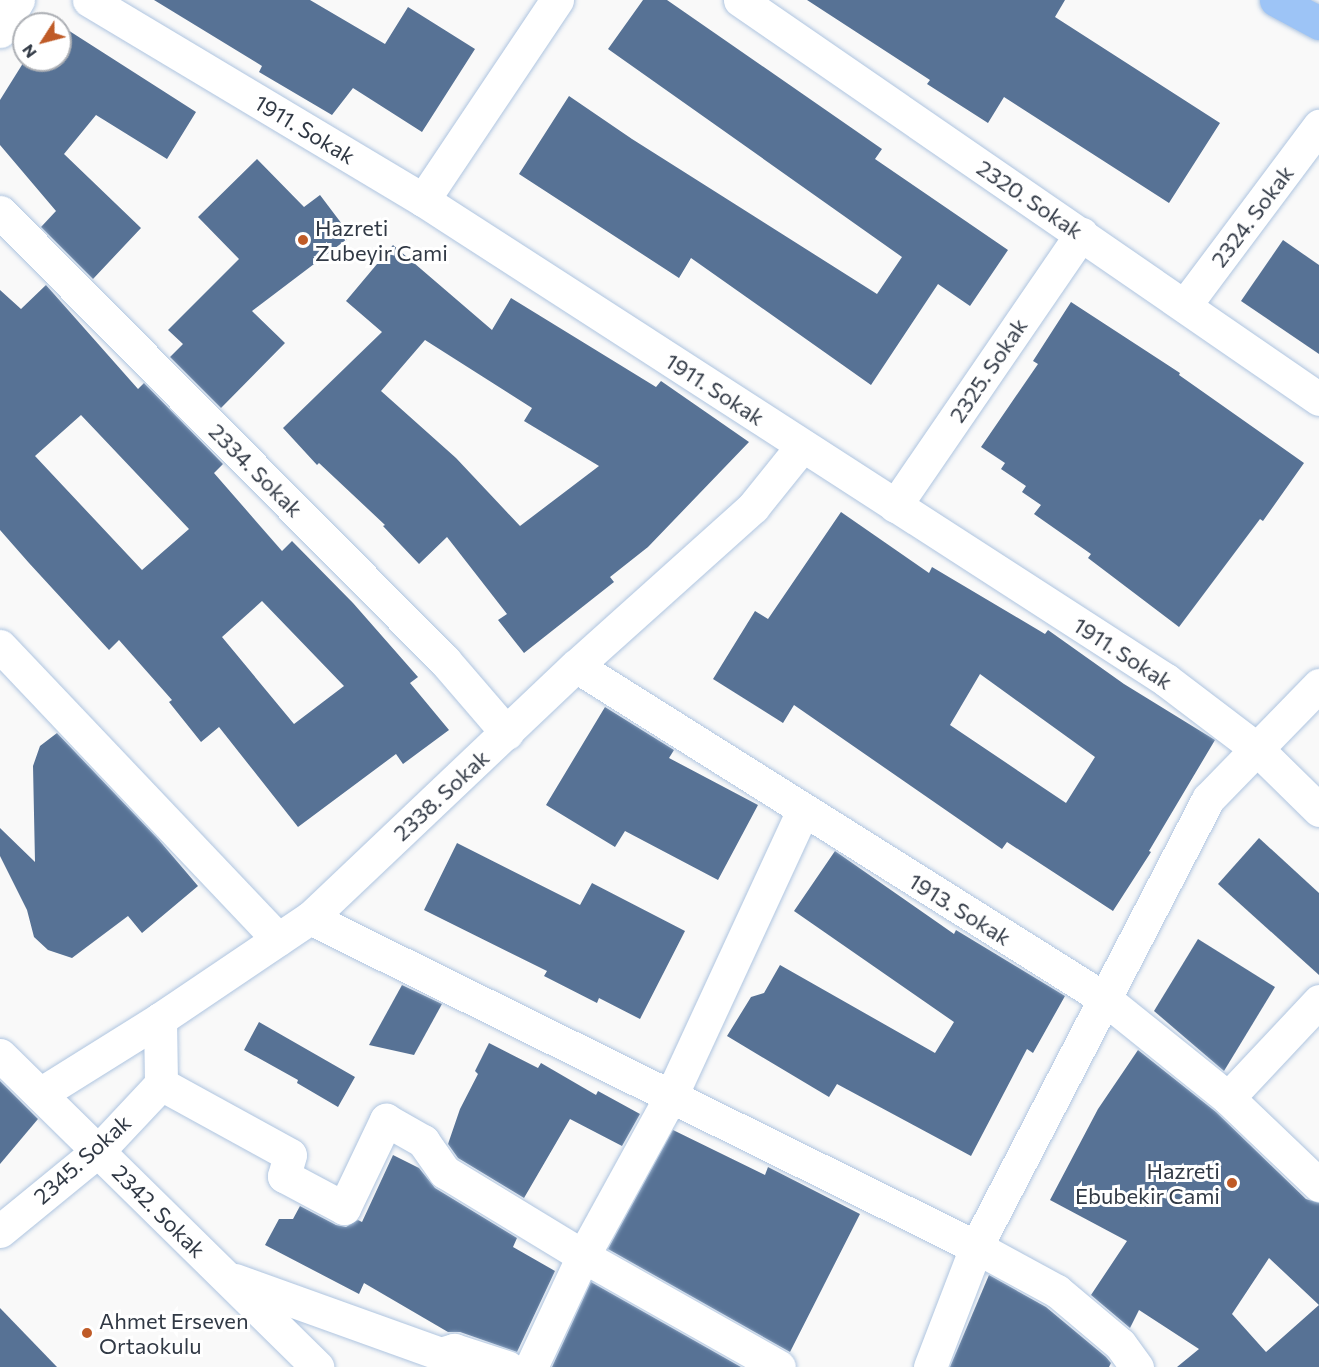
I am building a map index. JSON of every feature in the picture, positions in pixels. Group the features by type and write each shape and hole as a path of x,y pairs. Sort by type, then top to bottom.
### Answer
{"highway":[{"path":"1276,0 1319,22"}],"street":[{"path":"0,31 18,0"},
{"name":"1911. Sokak","path":"89,0 423,200 1166,680 1257,749 1319,810"},
{"path":"423,200 556,0"},
{"name":"2320. Sokak","path":"740,0 1319,399"},
{"name":"2324. Sokak","path":"1185,305 1319,126"},
{"name":"2334. Sokak","path":"0,212 445,661 507,733"},
{"name":"2325. Sokak","path":"895,506 1081,234"},
{"name":"2338. Sokak","path":"40,1094 160,1019 310,918 576,666 753,507 802,446"},
{"path":"0,646 278,939"},
{"name":"1913. Sokak","path":"576,666 1105,999 1228,1098 1319,1185"},
{"path":"930,1367 976,1247 1208,799 1319,685"},
{"path":"531,1367 582,1256 671,1096 803,810"},
{"path":"310,918 976,1247 1057,1291 1120,1344 1137,1367"},
{"path":"1228,1098 1319,1001"},
{"path":"160,1019 161,1084 290,1155 284,1176 344,1208 386,1120 423,1141 445,1172 582,1256 779,1367"},
{"name":"2342. Sokak","path":"0,1055 99,1150 222,1276 318,1367"},
{"name":"2345. Sokak","path":"0,1232 99,1150 161,1084"},
{"path":"222,1276 440,1354 454,1350 507,1367"}],"building":[{"path":"154,0 310,0 385,44 408,7 475,49 422,132 353,88 332,115 259,72 262,66"},
{"path":"643,0 667,0 882,149 875,159 1008,250 970,306 938,284 871,385 691,258 679,278 519,174 569,96 632,139 877,294 902,257 608,49"},
{"path":"807,0 1065,0 1055,17 1220,123 1169,203 1004,97 988,123 927,84 930,80"},
{"path":"72,33 196,112 167,159 96,115 64,154 141,228 93,279 41,227 56,211 0,145 0,100 18,72 72,72"},
{"path":"257,159 304,207 320,195 351,236 252,311 285,343 221,408 170,357 183,344 168,330 239,259 198,217"},
{"path":"1283,240 1319,265 1319,354 1241,301"},
{"path":"393,245 492,330 511,298 656,387 661,381 749,442 648,547 610,577 614,582 524,653 498,620 507,614 447,537 419,564 383,526 385,525 319,463 317,465 283,428 382,332 346,301","holes":["425,340 532,408 524,421 599,466 520,526 456,458 381,391"]},
{"path":"46,285 138,389 144,383 223,464 214,473 282,551 292,541 353,603 418,677 410,683 449,730 403,764 396,754 298,827 219,727 201,742 169,702 172,700 119,640 109,650 0,530 0,290 21,309","holes":["81,415 189,529 142,570 35,456","262,601 344,686 294,724 222,637"]},
{"path":"1071,302 1180,373 1179,375 1304,463 1263,521 1260,519 1179,627 1088,558 1091,554 1034,514 1041,505 1022,492 1026,486 1001,469 1005,463 981,447 1038,364 1033,361"},
{"path":"841,512 929,573 932,567 1045,634 1048,630 1124,684 1215,740 1149,851 1151,852 1113,911 1007,842 1002,849 794,705 783,723 713,679 755,611 768,619","holes":["980,674 1095,757 1066,803 950,725"]},
{"path":"605,707 674,750 669,758 758,805 718,880 625,831 615,847 546,805"},
{"path":"57,733 158,839 198,886 142,933 128,916 72,958 48,950 34,937 27,910 0,856 0,828 35,862 33,766 40,746"},
{"path":"1259,838 1319,893 1319,975 1218,884"},
{"path":"457,843 580,905 592,883 685,931 640,1019 599,998 597,1003 544,976 547,971 424,910"},
{"path":"835,851 954,934 956,930 1065,996 1033,1053 1027,1049 971,1156 837,1084 829,1097 727,1036 751,997 764,993 780,965 935,1053 954,1022 794,911"},
{"path":"1198,939 1275,987 1224,1071 1154,1011"},
{"path":"402,985 442,1004 414,1055 369,1045"},
{"path":"259,1022 355,1077 338,1107 297,1083 298,1080 244,1050"},
{"path":"489,1043 538,1068 541,1063 596,1095 598,1091 640,1114 622,1146 570,1119 524,1198 458,1158 448,1144 460,1109 478,1074 475,1071"},
{"path":"1138,1050 1216,1112 1306,1199 1319,1203 1319,1305 1319,1367 1177,1367 1199,1349 1139,1310 1130,1328 1091,1295 1127,1241 1050,1200 1098,1109","holes":["1269,1258 1319,1305 1266,1352 1232,1314"]},
{"path":"0,1081 38,1119 0,1164"},
{"path":"673,1130 765,1175 768,1167 860,1214 790,1352 608,1249"},
{"path":"393,1155 419,1168 435,1188 517,1238 513,1247 555,1271 517,1352 460,1332 448,1332 364,1283 359,1294 265,1245 279,1219 293,1219 300,1206 336,1225 346,1227 358,1220 362,1222"},
{"path":"989,1275 1046,1307 1106,1357 1111,1363 1109,1367 950,1367"},
{"path":"591,1282 741,1367 552,1367"},
{"path":"0,1308 57,1367 0,1367"}],"place":[{"name":"Hazreti Zubeyir Cami","path":"303,240"},
{"name":"Hazreti Ebubekir Cami","path":"1232,1183"},
{"name":"Ahmet Erseven Ortaokulu","path":"87,1333"}]}
